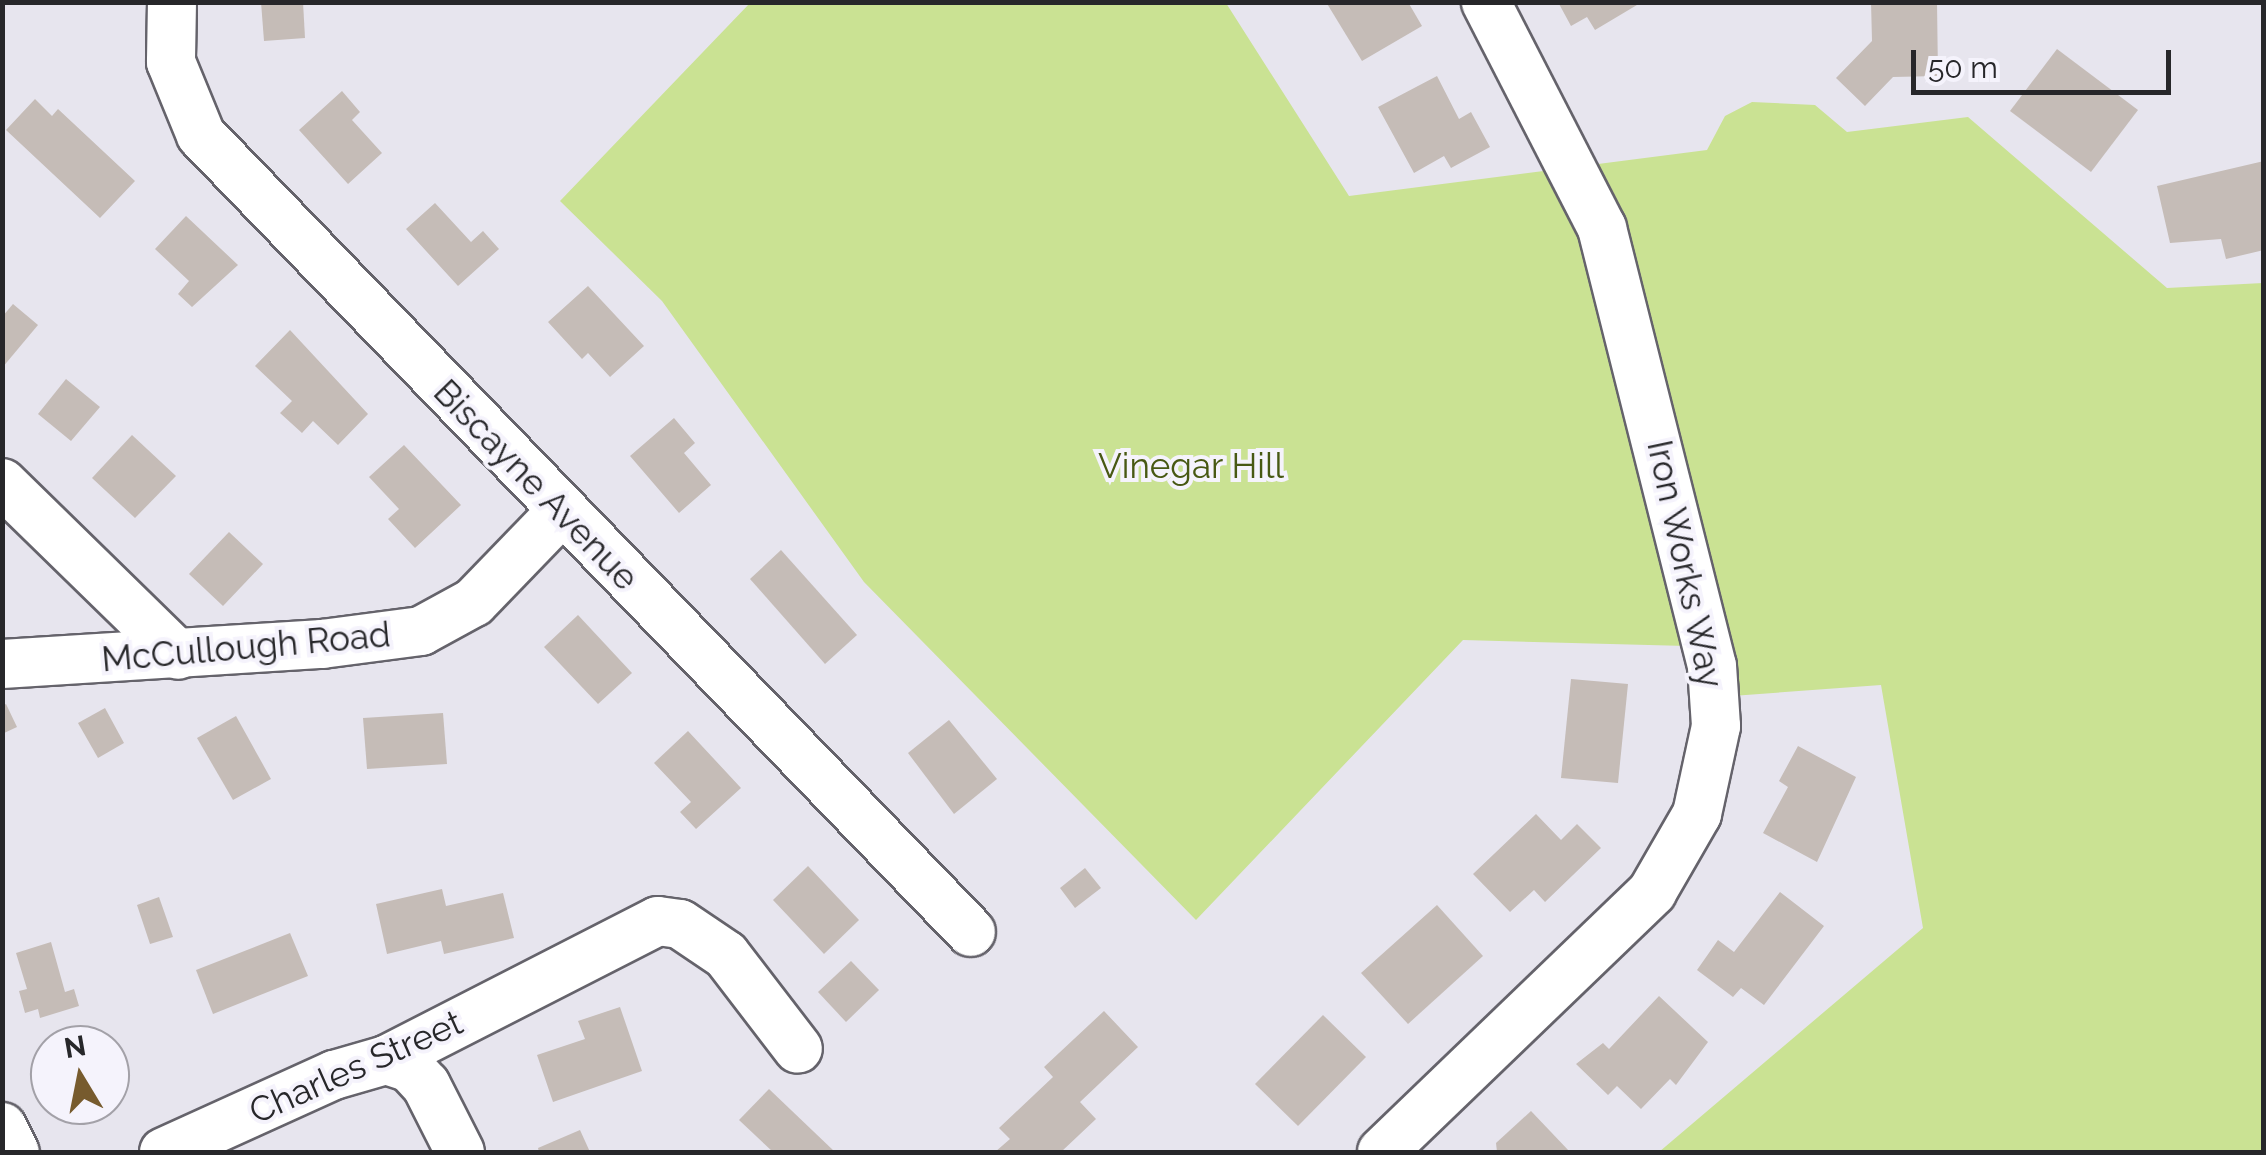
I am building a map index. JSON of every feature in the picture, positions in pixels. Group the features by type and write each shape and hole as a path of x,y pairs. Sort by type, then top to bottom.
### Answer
{"street":[{"name":"Biscayne Avenue","path":"172,2 172,62 201,135 970,932"},
{"name":"Iron Works Way","path":"1382,1152 1652,892 1696,814 1716,726 1705,636 1602,228 1486,2"},
{"path":"2,483 178,655"},
{"name":"McCullough Road","path":"2,664 377,640 436,626 474,602 562,511"},
{"name":"Charles Street","path":"164,1152 334,1075 386,1060 658,921 680,924 726,955 798,1048"},
{"path":"386,1060 410,1068 426,1085 460,1152"},
{"path":"2,1127 15,1152"}],"green space":[{"name":"Vinegar Hill","path":"750,3 1226,3 1349,196 1707,150 1725,116 1752,102 1815,105 1847,132 1968,117 2167,288 2263,283 2263,1152 1659,1152 1923,928 1881,685 1732,696 1725,647 1463,640 1196,920 864,582 662,301 560,201"}],"building":[{"path":"261,2 303,2 305,38 264,41"},
{"path":"1326,2 1408,2 1422,26 1362,61"},
{"path":"1558,2 1642,2 1595,30 1587,17 1571,26"},
{"path":"1871,2 1937,2 1938,76 1893,77 1865,106 1836,78 1872,41"},
{"path":"2057,49 2138,110 2091,172 2010,111"},
{"path":"1437,76 1459,119 1471,112 1490,147 1451,168 1444,156 1414,173 1378,107"},
{"path":"342,91 360,112 352,120 382,153 348,184 299,130"},
{"path":"35,99 52,116 58,109 135,181 100,218 6,130"},
{"path":"2264,161 2264,250 2226,259 2221,239 2170,243 2157,186"},
{"path":"435,203 471,242 483,231 499,249 458,286 406,229"},
{"path":"186,216 238,265 192,307 178,294 189,281 155,249"},
{"path":"588,286 644,346 610,377 588,353 582,359 548,322"},
{"path":"13,304 38,325 2,368 2,317"},
{"path":"290,330 368,414 338,445 313,421 302,433 280,413 292,401 255,366"},
{"path":"66,379 100,407 71,441 38,414"},
{"path":"674,418 695,443 684,453 711,485 679,513 630,456"},
{"path":"132,435 176,476 135,518 92,478"},
{"path":"404,445 461,505 415,548 388,519 399,509 369,477"},
{"path":"229,532 263,564 223,606 189,574"},
{"path":"781,550 857,635 825,664 750,579"},
{"path":"578,615 632,673 598,704 544,647"},
{"path":"1571,679 1628,684 1618,783 1561,778"},
{"path":"6,704 17,727 2,734 2,706"},
{"path":"105,708 124,743 98,758 78,723"},
{"path":"443,713 447,764 367,769 363,718"},
{"path":"236,716 271,779 233,800 197,738"},
{"path":"949,720 997,779 954,814 908,753"},
{"path":"688,731 741,788 696,829 680,812 691,802 654,763"},
{"path":"1798,746 1856,777 1817,862 1763,833 1788,787 1779,781"},
{"path":"1536,814 1561,840 1577,824 1601,848 1545,902 1534,890 1510,912 1473,874"},
{"path":"808,866 859,920 824,954 773,900"},
{"path":"1085,868 1101,888 1075,908 1060,888"},
{"path":"442,889 446,906 503,893 514,938 444,954 441,941 387,954 376,904"},
{"path":"1780,892 1824,926 1764,1005 1741,988 1733,997 1697,970 1718,940 1734,952"},
{"path":"159,897 173,937 150,944 137,905"},
{"path":"1437,905 1483,956 1408,1024 1361,973"},
{"path":"290,933 308,976 213,1014 196,970"},
{"path":"51,942 65,992 74,989 79,1006 40,1018 38,1009 25,1013 19,991 27,989 16,953"},
{"path":"851,961 879,990 846,1022 818,992"},
{"path":"1659,996 1708,1042 1676,1085 1670,1079 1641,1109 1617,1086 1608,1095 1576,1064 1603,1043 1609,1049"},
{"path":"620,1007 642,1071 553,1102 537,1055 585,1039 578,1021"},
{"path":"1104,1011 1138,1047 1080,1102 1096,1119 1061,1152 995,1152 1010,1139 999,1128 1053,1077 1044,1067"},
{"path":"1323,1015 1366,1057 1298,1126 1255,1084"},
{"path":"769,1089 835,1152 773,1152 739,1120"},
{"path":"1531,1111 1570,1152 1497,1152 1496,1143"},
{"path":"580,1130 590,1152 539,1152 538,1148"}]}
